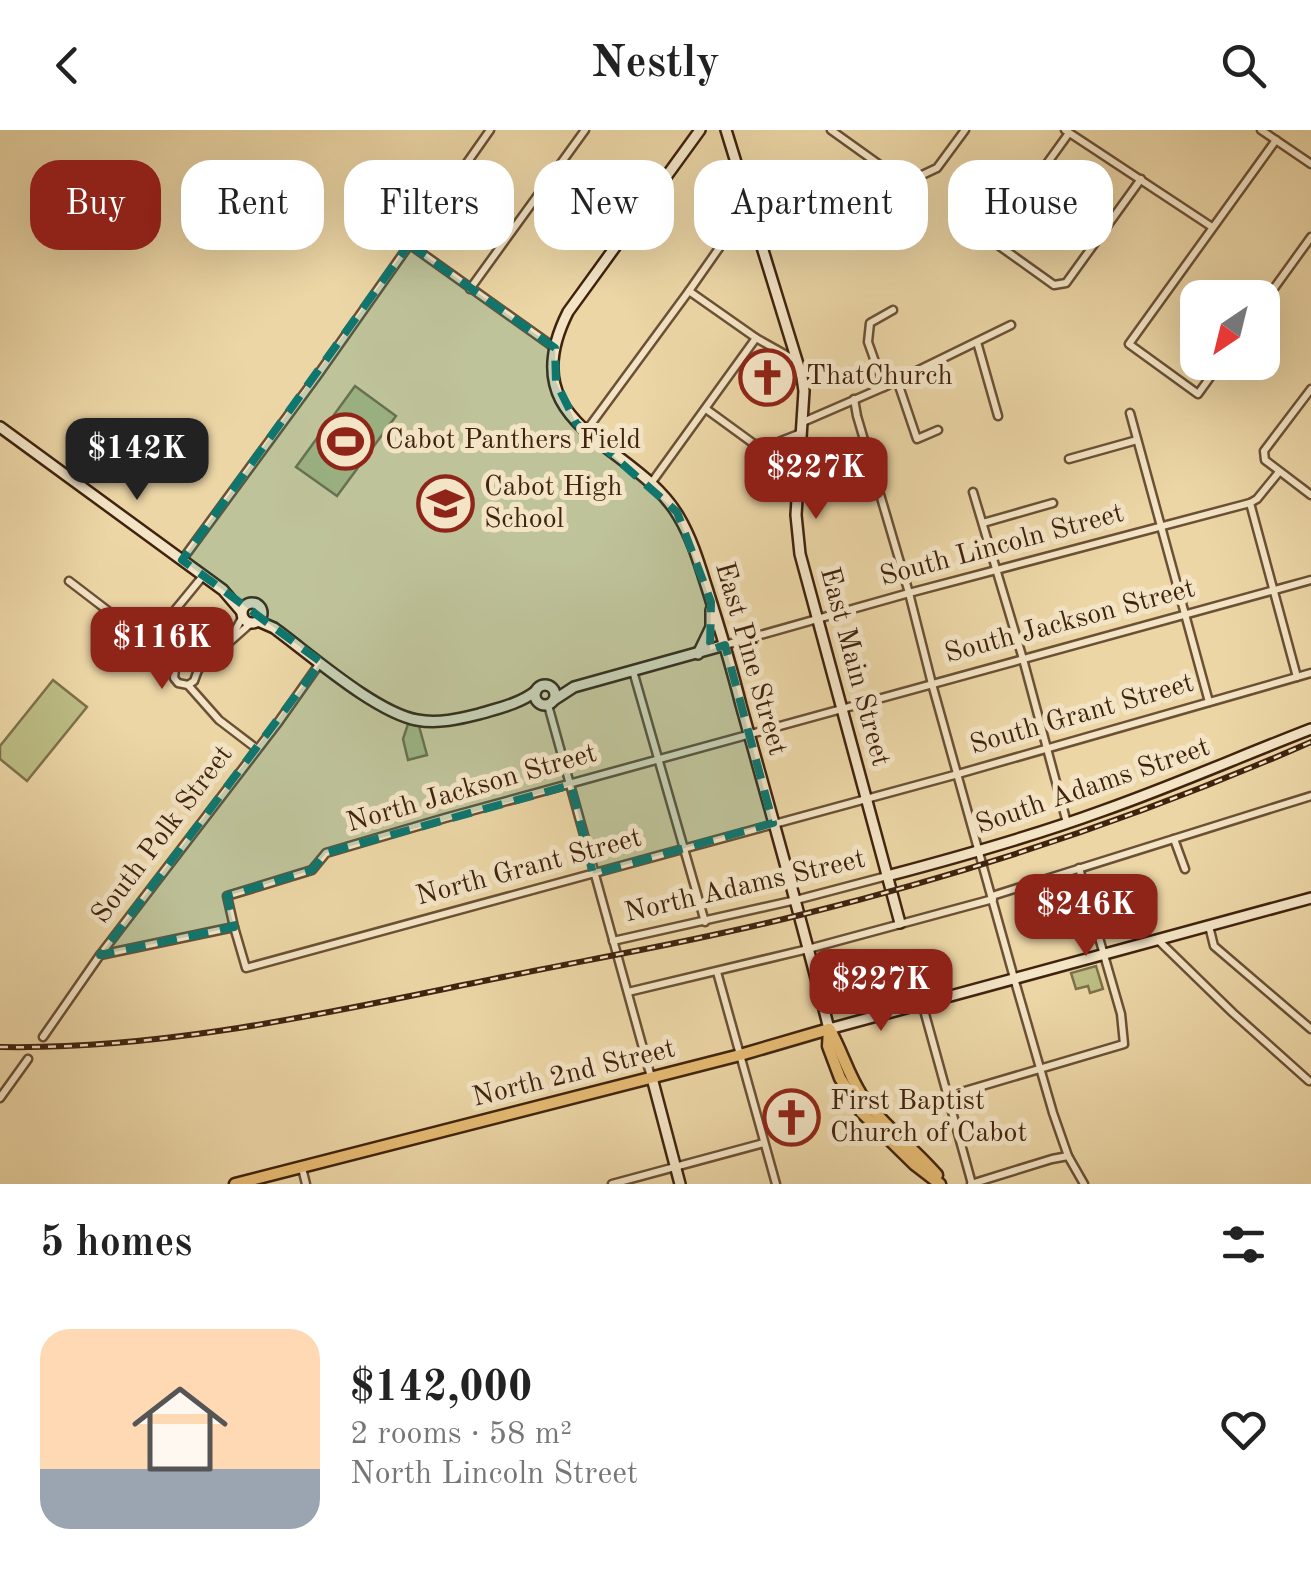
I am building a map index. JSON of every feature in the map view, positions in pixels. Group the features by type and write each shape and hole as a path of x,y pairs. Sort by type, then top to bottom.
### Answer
{"main road":[{"name":"North 2nd Street","path":"236,1184 829,1029"},
{"path":"829,1029 862,1096 942,1184"}],"street":[{"path":"469,160 490,130"},
{"path":"470,288 585,130"},
{"path":"417,250 555,348 568,312 700,130"},
{"name":"East Main Street","path":"726,130 736,160"},
{"path":"831,130 904,182 937,168 966,130"},
{"path":"1261,130 1311,164"},
{"path":"1141,179 1066,284 1054,285 998,244 996,234 1067,131 1141,179 1212,227"},
{"path":"1208,380 1198,394 1129,344 1276,140"},
{"path":"1280,280 1311,237"},
{"path":"182,560 405,250"},
{"path":"585,432 718,250"},
{"name":"East Main Street","path":"764,250 804,391 796,515 800,554 900,924"},
{"path":"690,291 756,338 798,362"},
{"path":"884,387 868,342 870,323 893,310"},
{"path":"706,409 762,450 854,400 1011,325"},
{"path":"652,482 756,338"},
{"path":"977,342 998,416"},
{"name":"East Pine Street","path":"555,348 560,398 576,423 652,482 667,498 692,540 750,735 829,1029"},
{"path":"897,380 917,438 938,430"},
{"path":"1311,389 1264,451 1265,460 1311,495"},
{"path":"854,400 1064,1157 1084,1184"},
{"path":"1130,413 1209,702"},
{"path":"0,427 223,590 250,616 274,628 384,708 417,720 455,720 516,703 543,686 574,687 724,646"},
{"path":"1070,459 1138,440"},
{"path":"1279,472 1250,503 1297,677"},
{"path":"973,492 1067,823"},
{"name":"South Lincoln Street","path":"724,646 1250,503"},
{"path":"983,522 1053,504"},
{"path":"170,615 203,576"},
{"name":"South Jackson Street","path":"841,708 1311,580"},
{"path":"68,581 150,643 175,669 180,684 193,680 250,616"},
{"path":"698,654 711,627 711,602"},
{"path":"150,643 188,665 202,699 219,720 257,750"},
{"path":"175,669 182,664 206,662"},
{"name":"South Polk Street","path":"43,1037 100,955 321,662"},
{"path":"633,671 704,922"},
{"name":"South Grant Street","path":"866,799 1311,673"},
{"path":"547,703 554,693 550,687"},
{"path":"516,703 547,703 574,687"},
{"path":"536,691 536,698 547,703 680,1184"},
{"name":"North Jackson Street","path":"234,927 227,896 312,870 326,853 841,708"},
{"name":"South Adams Street","path":"887,876 1067,823 1311,729"},
{"path":"628,992 900,924 1311,796"},
{"name":"North Grant Street","path":"234,927 246,968 866,799"},
{"path":"1174,840 1185,869"},
{"path":"948,1096 1124,1044 1121,1014 1079,868"},
{"name":"North Adams Street","path":"612,941 887,876"},
{"name":"North 2nd Street","path":"829,1029 1311,898"},
{"path":"1208,926 1214,946 1311,1029"},
{"path":"100,955 234,927"},
{"path":"1158,940 1309,1081"},
{"path":"717,972 776,1184"},
{"path":"922,1002 971,1184 1064,1157"},
{"path":"0,1098 28,1059"},
{"path":"612,1184 764,1143"},
{"path":"302,1167 306,1184"}],"highlighted area":[{"path":"409,244 555,348 556,382 576,423 677,512 711,602 710,650 725,645 773,823 593,874 571,785 326,853 312,870 227,896 234,927 100,955 321,662 182,560"}],"green space":[{"name":"Cabot Panthers Field","path":"355,386 396,416 337,496 296,467"},
{"path":"53,680 87,707 27,781 0,759 0,746"},
{"path":"408,724 419,726 427,755 408,760 403,739"},
{"path":"1096,966 1103,989 1090,993 1088,986 1076,989 1071,973"}],"railway":[{"path":"0,1047 125,1042 248,1026 765,923 933,879 1061,839 1311,742"}],"place":[{"name":"ThatChurch","path":"767,377"},
{"name":"Cabot Panthers Field","path":"346,441"},
{"name":"Cabot High School","path":"445,504"},
{"name":"First Baptist Church of Cabot","path":"791,1118"}]}
